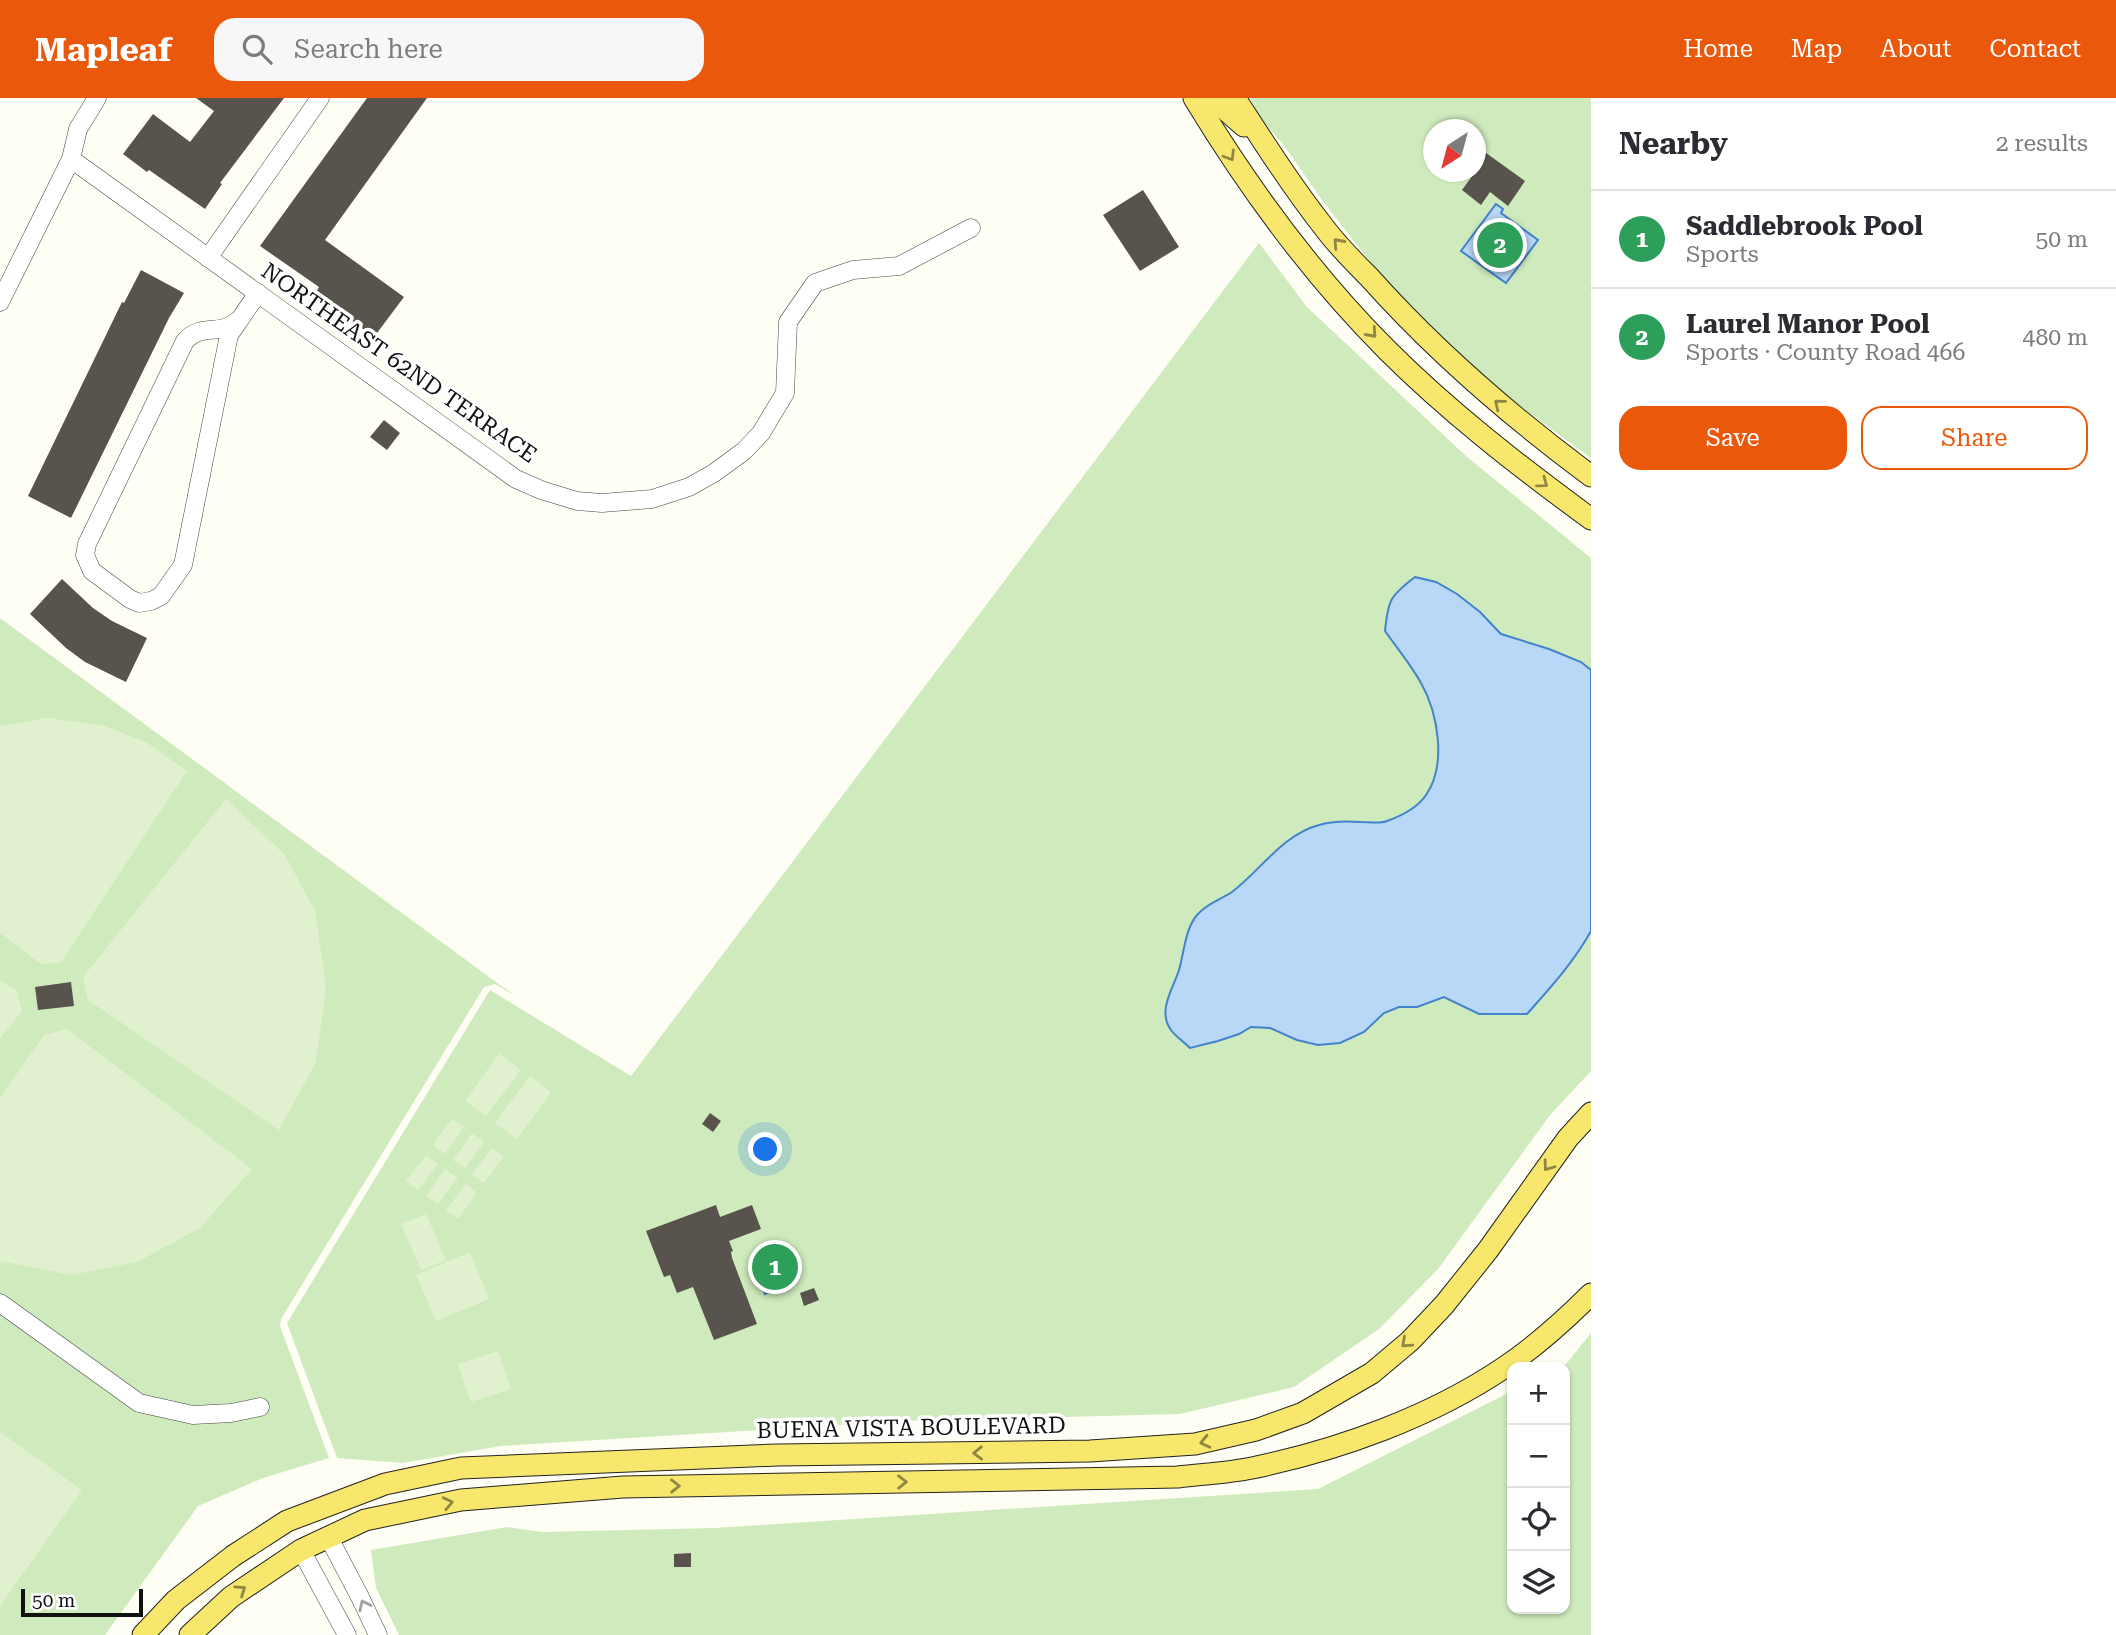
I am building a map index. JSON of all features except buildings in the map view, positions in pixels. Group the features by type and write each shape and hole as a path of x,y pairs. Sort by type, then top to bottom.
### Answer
{"main road":[{"path":"1194,98 1243,176 1308,262 1387,350 1462,418 1591,519"},
{"path":"1212,98 1239,120 1278,164"},
{"path":"1235,98 1278,164 1328,232 1409,322 1481,389 1591,476"},
{"name":"BUENA VISTA BOULEVARD","path":"143,1635 176,1600 233,1556 287,1521 385,1484 461,1468 777,1455 1090,1451 1195,1444 1256,1430 1303,1413 1372,1373 1410,1341 1444,1305 1481,1259 1569,1138 1591,1113"},
{"path":"190,1635 231,1597 302,1550 365,1520 461,1500 623,1487 1178,1477 1250,1469 1336,1447 1463,1393 1507,1366 1564,1321 1591,1294"},
{"path":"317,1508 330,1538"},
{"path":"287,1521 302,1550"}],"street":[{"path":"0,302 71,159 78,129 97,98"},
{"path":"208,258 320,98"},
{"name":"NORTHEAST 62ND TERRACE","path":"71,159 516,479 577,501 602,503 652,499 690,487 744,451 761,433 785,393 788,322 815,283 853,270 899,266 971,228"},
{"path":"237,321 222,329 197,331 186,341 87,544 85,555 92,571 139,603 147,603 161,596 186,558 229,335 258,293"},
{"path":"0,1303 139,1403 193,1415 231,1413 260,1407"},
{"path":"330,1538 378,1635"},
{"path":"302,1550 347,1635"}],"green space":[{"path":"1250,98 1591,98 1591,458 1490,384 1385,281 1322,200 1283,144 1261,119"},
{"path":"1259,243 1307,307 1466,456 1591,558 1591,1071 1550,1115 1438,1269 1379,1329 1294,1387 1180,1414 904,1421 501,1446 403,1463 337,1458 287,1323 490,990 631,1076"},
{"path":"0,618 515,996 495,984 484,987 281,1319 280,1326 329,1458 263,1478 198,1506 105,1635 0,1635"},
{"path":"48,718 105,726 146,742 187,771 61,962 41,964 0,933 0,726"},
{"path":"226,799 285,855 315,911 326,987 316,1062 279,1130 88,1000 83,977"},
{"path":"0,980 17,991 22,1011 0,1039"},
{"path":"67,1029 252,1169 200,1228 137,1262 71,1275 0,1261 0,1098 44,1035"},
{"path":"499,1054 521,1070 486,1116 465,1101"},
{"path":"530,1076 551,1092 517,1139 495,1123"},
{"path":"452,1119 464,1127 445,1154 433,1145"},
{"path":"472,1133 484,1142 465,1168 453,1160"},
{"path":"492,1148 504,1157 484,1183 472,1174"},
{"path":"426,1155 438,1164 418,1190 406,1181"},
{"path":"445,1169 458,1178 438,1204 426,1196"},
{"path":"466,1184 477,1193 458,1219 446,1210"},
{"path":"426,1214 446,1260 421,1270 401,1224"},
{"path":"470,1252 489,1299 436,1321 416,1275"},
{"path":"1591,1333 1591,1635 399,1635 376,1588 371,1550 507,1527 542,1532 714,1528 1318,1489 1507,1394 1507,1614 1570,1614 1570,1362 1568,1362"},
{"path":"498,1351 511,1389 471,1402 458,1364"},
{"path":"0,1432 82,1490 0,1606"}],"water":[{"path":"1496,204 1503,209 1501,213 1538,240 1506,283 1461,251"},
{"path":"1415,577 1436,582 1457,594 1480,612 1501,634 1549,649 1581,662 1591,670 1591,931 1569,964 1527,1014 1479,1014 1444,997 1417,1007 1399,1007 1384,1013 1364,1032 1340,1043 1318,1045 1297,1040 1270,1028 1251,1027 1239,1034 1190,1048 1171,1030 1165,1015 1187,934 1197,915 1232,892 1283,845 1306,830 1334,822 1387,821 1419,803 1433,783 1438,739 1432,709 1417,676 1385,631 1387,612 1395,594"},
{"path":"781,1248 794,1283 765,1294 759,1279 766,1276 758,1256"}],"place":[{"name":"Laurel Manor Pool","path":"1500,245"},
{"name":"Saddlebrook Pool","path":"775,1267"}]}
